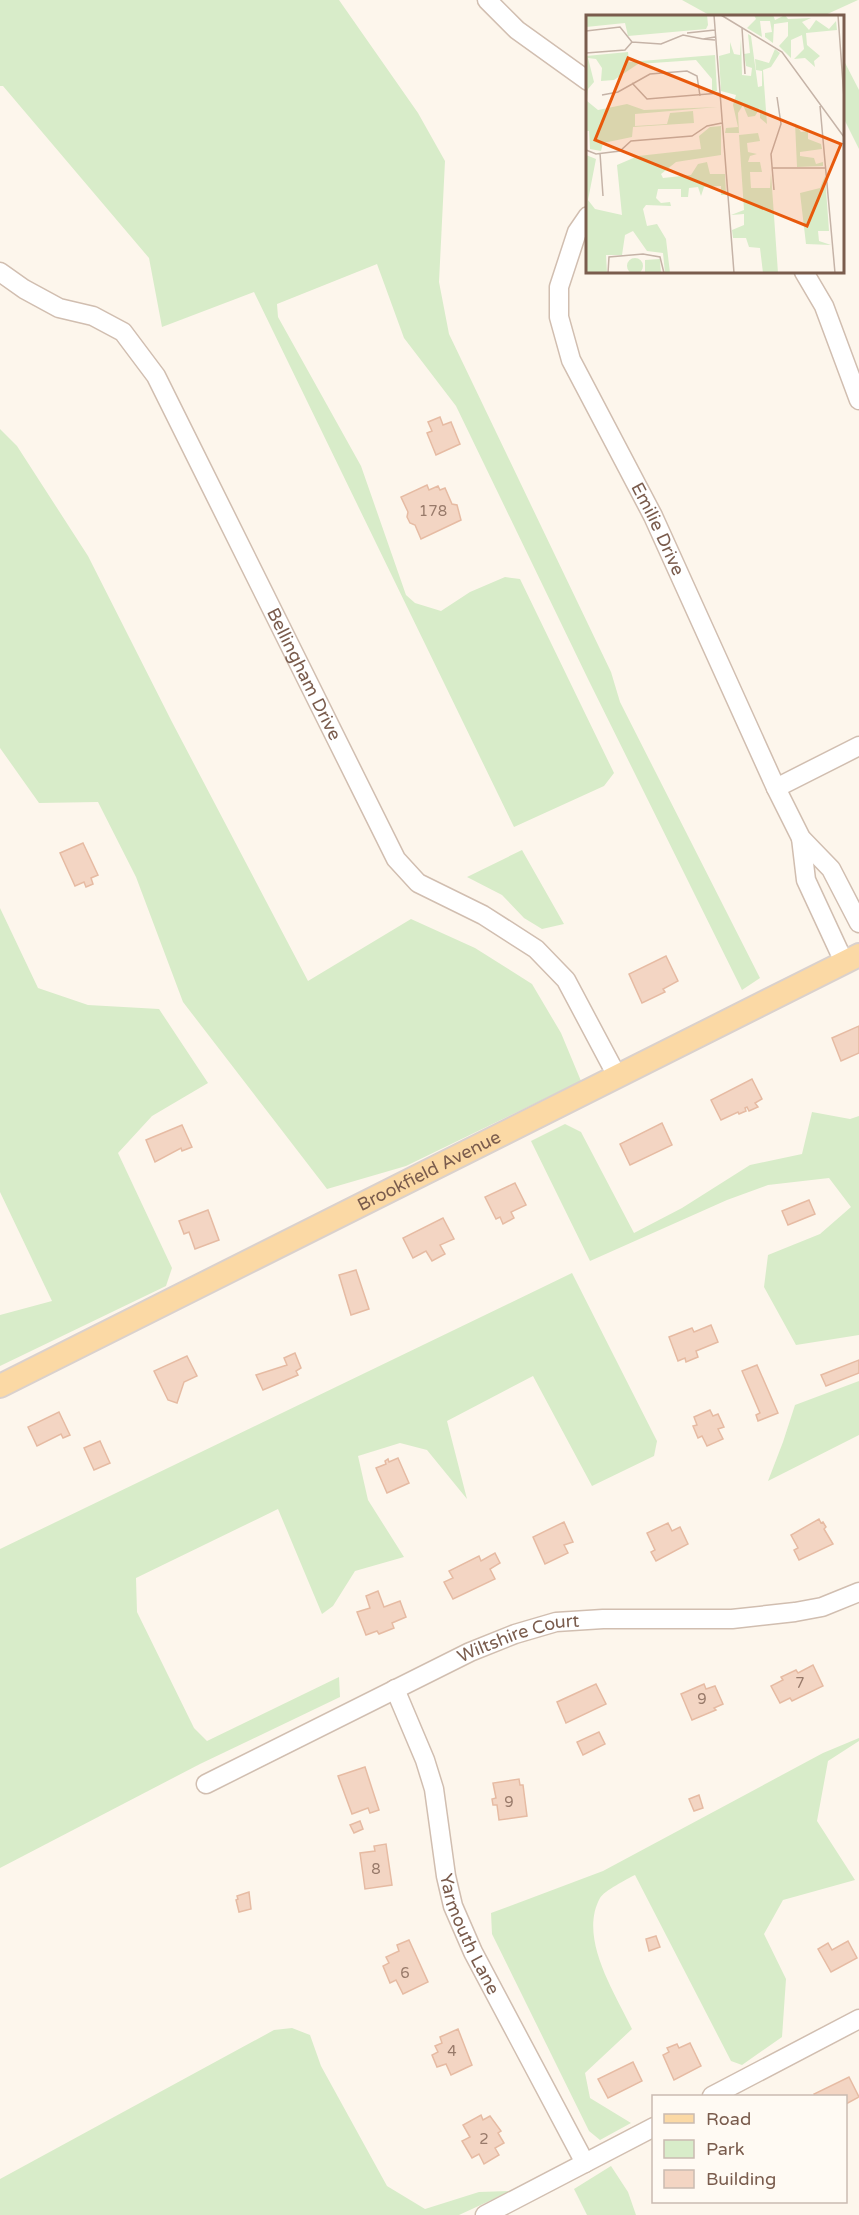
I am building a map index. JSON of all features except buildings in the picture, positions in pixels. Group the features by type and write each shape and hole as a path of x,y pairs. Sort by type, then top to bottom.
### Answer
{"main road":[{"name":"Brookfield Avenue","path":"0,1386 852,958"}],"street":[{"path":"487,0 518,30 586,80"},
{"name":"Emilie Drive","path":"586,219 577,232 559,287 559,317 571,360 653,516 776,788 801,838 831,869 859,923"},
{"name":"Bellingham Drive","path":"0,272 24,289 59,308 93,316 123,332 156,376 396,859 418,883 483,915 536,949 566,980 617,1076"},
{"path":"805,273 824,306 859,400"},
{"path":"776,788 859,746"},
{"name":"Emilie Drive","path":"801,838 806,880 852,958"},
{"path":"812,892 837,879"},
{"name":"Wiltshire Court","path":"206,1784 394,1689 479,1648 515,1634 556,1623 603,1619 732,1619 795,1612 822,1607 859,1592"},
{"name":"Yarmouth Lane","path":"394,1689 425,1760 434,1789 446,1876 460,1926 585,2163"},
{"path":"716,2095 859,2019"},
{"path":"485,2215 652,2128"}],"green space":[{"path":"0,0 339,0 418,113 445,161 439,282 449,334 611,672 620,702 760,978 742,990 456,406 404,338 377,264 277,304 278,317 361,466 406,595 415,603 441,611 470,592 505,577 520,579 614,773 604,786 514,827 254,292 162,327 149,258 3,86 0,86"},
{"path":"682,0 858,0 825,15 709,15"},
{"path":"844,61 859,90 859,149 844,119"},
{"path":"0,429 17,446 88,556 308,981 411,919 475,948 532,984 561,1033 581,1081 406,1166 327,1189 183,1002 136,877 98,802 39,803 0,748"},
{"path":"522,850 564,924 542,929 524,918 502,895 467,877"},
{"path":"0,908 38,988 88,1005 159,1009 208,1083 152,1116 118,1153 172,1268 166,1286 0,1366 0,1315 52,1301 0,1192"},
{"path":"812,1112 850,1119 859,1116 859,1335 796,1345 764,1287 768,1255 820,1234 851,1207 829,1178 768,1185 727,1200 590,1261 531,1141 565,1124 581,1132 634,1233 682,1208 750,1165 802,1154"},
{"path":"572,1273 657,1441 654,1456 592,1486 533,1376 447,1421 467,1499 427,1450 400,1443 358,1456 368,1500 404,1557 355,1571 333,1606 322,1614 278,1509 136,1578 137,1612 194,1728 207,1741 339,1677 340,1697 200,1764 0,1868 0,1549"},
{"path":"859,1381 859,1435 768,1481 795,1405"},
{"path":"859,1738 859,1741 828,1761 817,1821 855,1880 783,1900 764,1934 786,1979 782,2037 742,2065 731,2061 635,1875 600,1898 594,1914 593,1930 596,1948 601,1965 632,2029 585,2073 590,2098 631,2123 600,2140 589,2131 492,1934 491,1913 603,1871 823,1753"},
{"path":"292,2028 310,2035 321,2066 387,2186 425,2209 479,2192 511,2191 459,2215 0,2215 0,2179 274,2030"},
{"path":"611,2166 628,2192 636,2215 587,2215 574,2189"}]}
